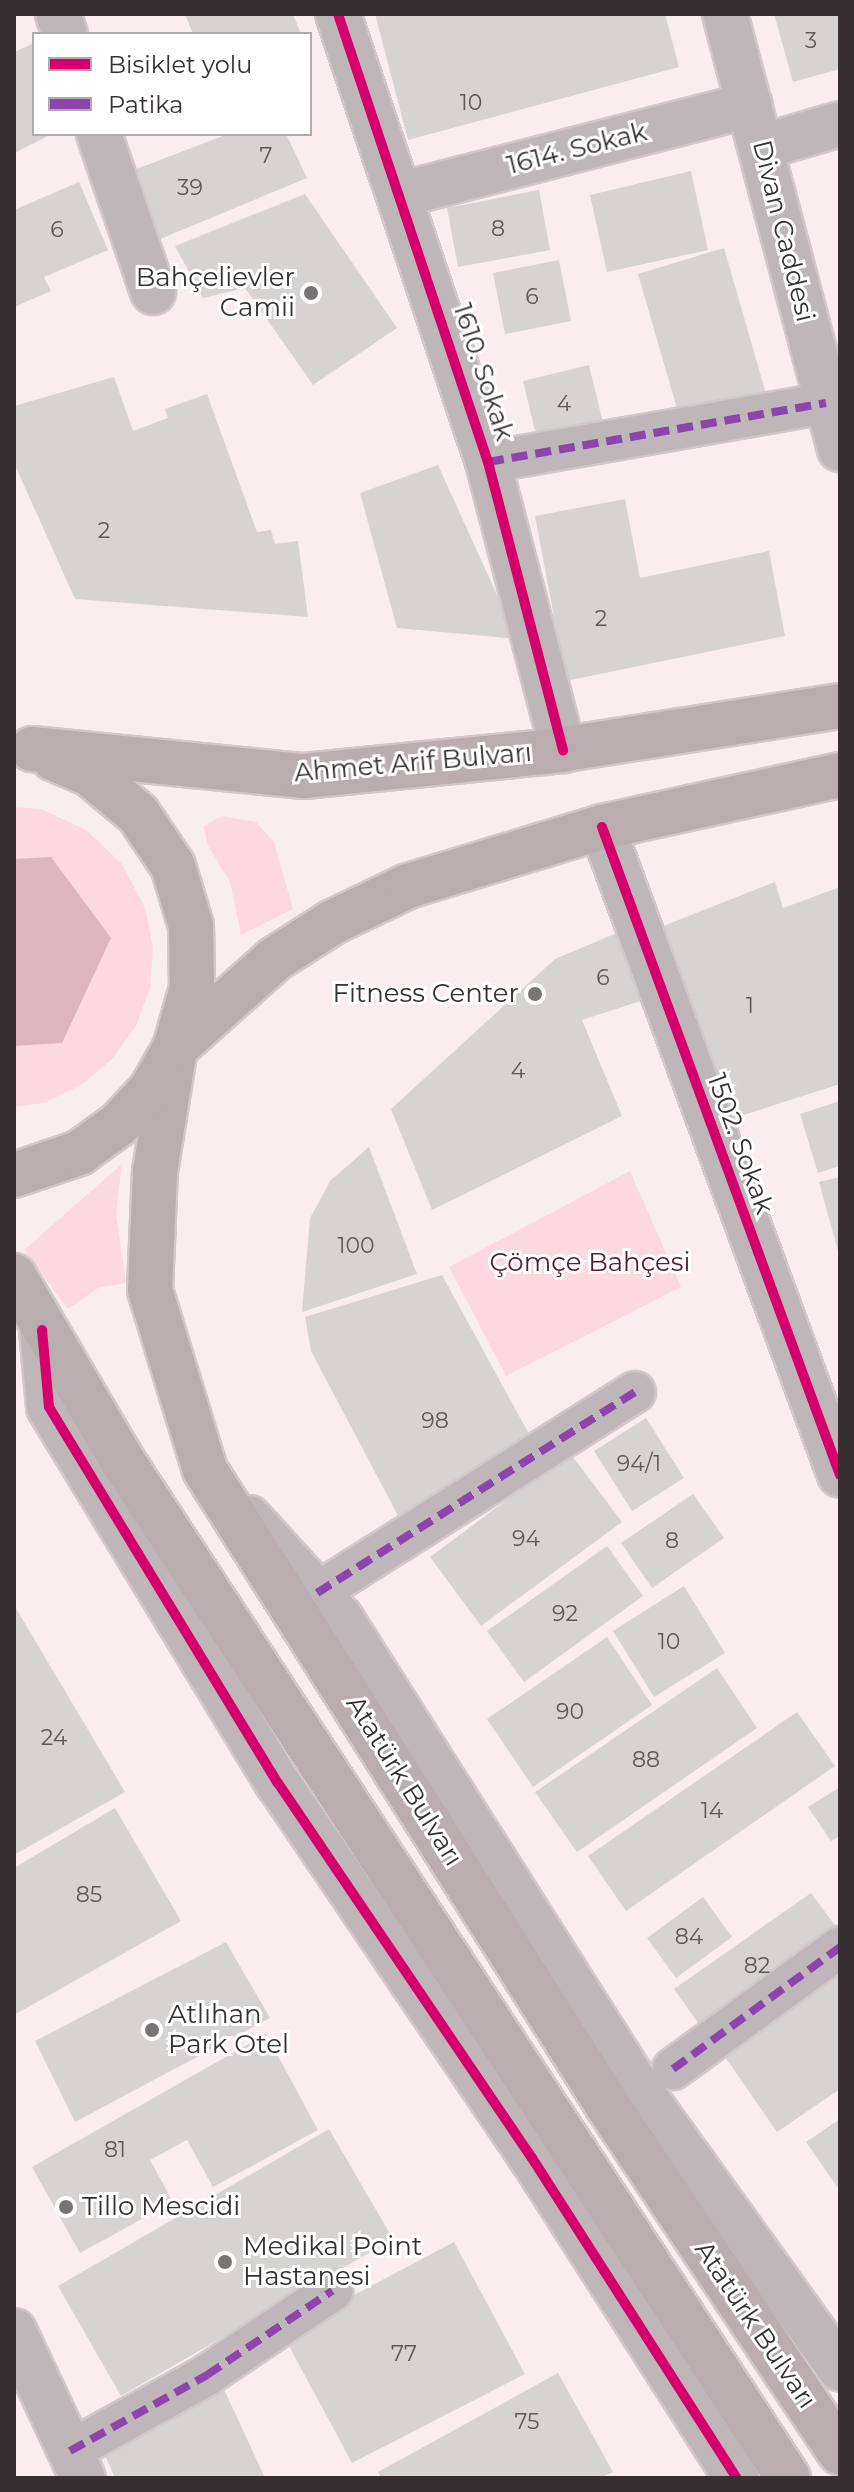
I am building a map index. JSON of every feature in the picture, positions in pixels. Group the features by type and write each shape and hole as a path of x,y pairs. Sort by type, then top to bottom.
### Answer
{"main road":[{"name":"Ahmet Arif Bulvarı","path":"23,748 304,776 563,750 840,706"},
{"path":"14,1175 79,1153 118,1125 151,1090 175,1048 192,988 191,926 173,866 126,804 90,774 23,748"},
{"path":"175,1048 275,959 333,922 408,886 602,827 840,775"},
{"name":"Atatürk Bulvarı","path":"175,1048 155,1171 150,1290 205,1470 608,2106 840,2452"},
{"path":"14,1276 42,1330 391,1876 788,2478"}],"street":[{"name":"1610. Sokak","path":"338,14 403,194 488,462 563,750"},
{"name":"Divan Caddesi","path":"725,14 840,449"},
{"name":"1614. Sokak","path":"403,194 750,105"},
{"path":"762,147 840,124"},
{"path":"100,136 153,292"},
{"path":"488,462 826,403"},
{"name":"1502. Sokak","path":"602,827 840,1475"},
{"path":"42,1330 49,1407 278,1783 532,2158 737,2478"},
{"path":"317,1593 635,1392"},
{"path":"205,1470 341,1619 637,2086 840,2369"},
{"path":"673,2069 840,1947"},
{"path":"14,2331 76,2465 332,2291"}],"green space":[{"path":"14,807 41,809 86,830 122,864 145,908 153,948 150,988 136,1026 112,1059 81,1085 44,1103 14,1107 14,1046 62,1043 51,858 14,859"},
{"path":"222,816 256,822 274,842 293,909 241,935 230,882 207,844 204,826"},
{"path":"122,1164 116,1213 126,1283 98,1288 68,1309 24,1250"},
{"name":"Çömçe Bahçesi","path":"630,1171 681,1287 506,1376 449,1267"}],"shaded area":[{"path":"51,857 111,938 62,1043 14,1046 14,859"}],"building":[{"path":"185,14 293,14 300,32 192,32"},
{"path":"375,14 665,14 679,67 408,140"},
{"path":"774,14 840,14 840,69 793,82"},
{"path":"32,44 32,136 48,136 14,153 14,52"},
{"path":"223,136 287,136 307,178 153,242 126,173"},
{"path":"691,171 708,250 607,272 590,195"},
{"path":"79,182 108,250 44,277 51,291 14,307 14,210"},
{"path":"539,190 550,250 458,267 447,208"},
{"name":"Bahçelievler Camii","path":"305,194 397,328 313,385 245,288 203,298 175,246"},
{"path":"724,248 766,394 680,419 638,274"},
{"path":"559,260 571,321 505,334 493,273"},
{"path":"589,365 604,427 538,443 523,381"},
{"path":"114,377 133,431 168,418 165,409 207,394 257,532 271,530 275,544 298,541 308,617 75,599 14,463 14,406"},
{"path":"438,465 517,639 397,628 360,493"},
{"path":"625,499 640,578 769,551 785,636 566,681 535,516"},
{"path":"775,882 783,908 840,887 840,1084 728,1120 658,928"},
{"path":"624,930 650,998 582,1020 622,1116 432,1210 391,1109 555,959"},
{"path":"840,1101 840,1166 818,1173 800,1114"},
{"path":"369,1147 417,1274 302,1312 310,1218 331,1180"},
{"path":"840,1177 840,1255 839,1255 819,1182"},
{"path":"442,1275 535,1445 405,1529 311,1351 305,1317"},
{"path":"646,1418 684,1478 632,1511 594,1451"},
{"path":"570,1453 622,1522 481,1626 430,1557"},
{"path":"693,1494 724,1538 652,1588 621,1543"},
{"path":"607,1546 643,1596 524,1682 487,1631"},
{"path":"684,1586 725,1653 654,1697 613,1631"},
{"path":"14,1605 125,1792 14,1855"},
{"path":"607,1637 652,1705 533,1787 487,1719"},
{"path":"717,1668 757,1728 577,1852 535,1792"},
{"path":"797,1712 835,1766 626,1911 588,1856"},
{"path":"840,1787 840,1836 831,1841 808,1807"},
{"path":"115,1808 181,1921 14,2015 14,1868"},
{"path":"811,1893 840,1932 708,2037 674,1989"},
{"path":"703,1897 732,1937 676,1978 647,1938"},
{"name":"Atlıhan Park Otel","path":"226,1942 270,2018 75,2122 35,2041"},
{"path":"840,1974 840,2089 777,2132 723,2054"},
{"path":"266,2034 318,2130 213,2187 187,2140 150,2160 173,2202 80,2253 32,2167"},
{"path":"840,2119 840,2191 806,2142"},
{"name":"Medikal Point Hastanesi","path":"329,2129 393,2239 121,2396 58,2286"},
{"path":"454,2242 525,2374 352,2463 282,2333"},
{"path":"558,2373 613,2472 601,2478 381,2478 378,2472"},
{"path":"223,2387 265,2478 115,2478 100,2444"}],"marked path":[{"path":"488,462 826,403"},
{"path":"317,1593 635,1392"},
{"path":"673,2069 840,1947"},
{"path":"70,2451 207,2375 332,2291"}],"cycle path":[{"path":"338,14 488,462 563,750"},
{"path":"602,827 840,1475"},
{"path":"42,1330 49,1407 278,1783 532,2158 737,2478"}],"place":[{"name":"Bahçelievler Camii","path":"311,293"},
{"name":"Fitness Center","path":"535,994"},
{"name":"Atlıhan Park Otel","path":"152,2030"},
{"name":"Tillo Mescidi","path":"66,2207"},
{"name":"Medikal Point Hastanesi","path":"225,2262"}]}
